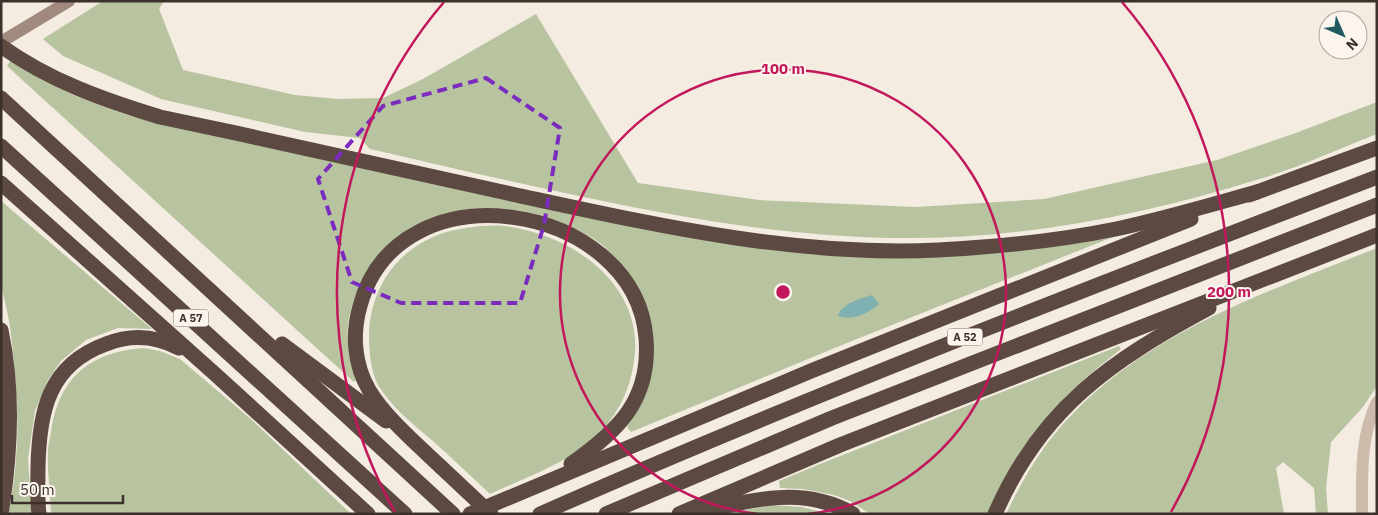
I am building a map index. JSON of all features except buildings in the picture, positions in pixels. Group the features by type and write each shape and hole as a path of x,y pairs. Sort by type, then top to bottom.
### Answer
{"highway":[{"path":"1,46 21,60 61,82 110,102 160,117 628,219 773,244 833,248 936,250 1050,240 1117,228 1257,192"},
{"name":"A 57","path":"1,98 453,514"},
{"name":"A 57","path":"1,146 405,514"},
{"path":"470,514 811,371 1257,192 1377,148"},
{"name":"A 52","path":"540,514 819,396 1094,286 1377,178"},
{"path":"1,183 368,514"},
{"name":"A 52","path":"606,514 841,414 1377,205"},
{"path":"491,514 416,443 382,407 369,390 359,368 355,343 357,317 363,293 375,270 393,250 413,235 433,225 477,215 505,215 531,220 560,230 587,245 611,262 628,284 640,308 646,330 647,354 644,379 636,400 623,420 608,437 586,453 529,488"},
{"path":"679,514 840,445 1377,235"},
{"path":"995,514 1021,463 1043,431 1094,380 1156,338 1268,277"},
{"path":"220,299 416,443"},
{"path":"1,330 8,380 11,426 8,473 1,514"},
{"path":"39,514 38,445 41,422 47,400 57,380 72,363 92,349 115,340 137,337 160,339 178,347 215,374"},
{"path":"694,514 740,502 774,497 802,497 825,502 853,514"}],"main road":[{"path":"1,42 70,1"}],"street":[{"path":"1362,514 1363,451 1366,428 1377,402"}],"highlighted area":[{"path":"486,78 560,128 544,225 520,303 401,303 352,282 318,179 383,106"}],"green space":[{"path":"103,1 164,1 159,9 183,70 295,95 337,99 383,98 423,79 536,14 638,183 759,200 916,207 1044,199 1217,160 1377,102 1377,134 1294,168 1221,191 1129,214 1035,230 941,238 894,238 765,229 679,216 594,199 370,149 360,138 305,132 161,99 63,56 43,39"},
{"path":"10,61 73,95 127,115 185,129 799,252 1113,237 631,432 627,427 638,407 651,372 654,350 652,327 641,294 632,280 611,253 592,238 562,223 511,209 485,208 460,210 436,217 413,228 392,243 374,263 354,299 348,330 349,350 356,380 354,382 7,66"},
{"path":"1,201 152,329 118,328 86,340 61,361 48,380 35,411 28,459 32,514 8,514 17,444 17,397 13,350 1,278"},
{"path":"481,226 504,226 552,239 575,250 595,265 613,283 626,303 633,326 635,352 630,380 624,397 615,414 598,435 570,456 554,465 490,494 390,401 378,385 373,373 369,339 374,302 387,275 396,264 419,244 433,237 451,231"},
{"path":"1377,248 1377,386 1363,407 1331,442 1326,488 1328,514 1316,514 1314,488 1283,462 1276,468 1284,514 1006,514 1027,474 1053,436 1085,401 1122,371 1161,345 1245,301"},
{"path":"1119,346 1121,349 1077,386 1039,428 988,514 870,514 850,501 834,495 803,489 780,488 779,481"},
{"path":"143,348 160,351 180,359 252,420 351,514 51,514 48,448 52,425 63,392 82,369 95,361 125,350"},
{"path":"772,505 801,507 831,514 725,514"}],"water":[{"path":"872,295 879,304 870,311 860,316 849,318 838,316 847,305"}]}
